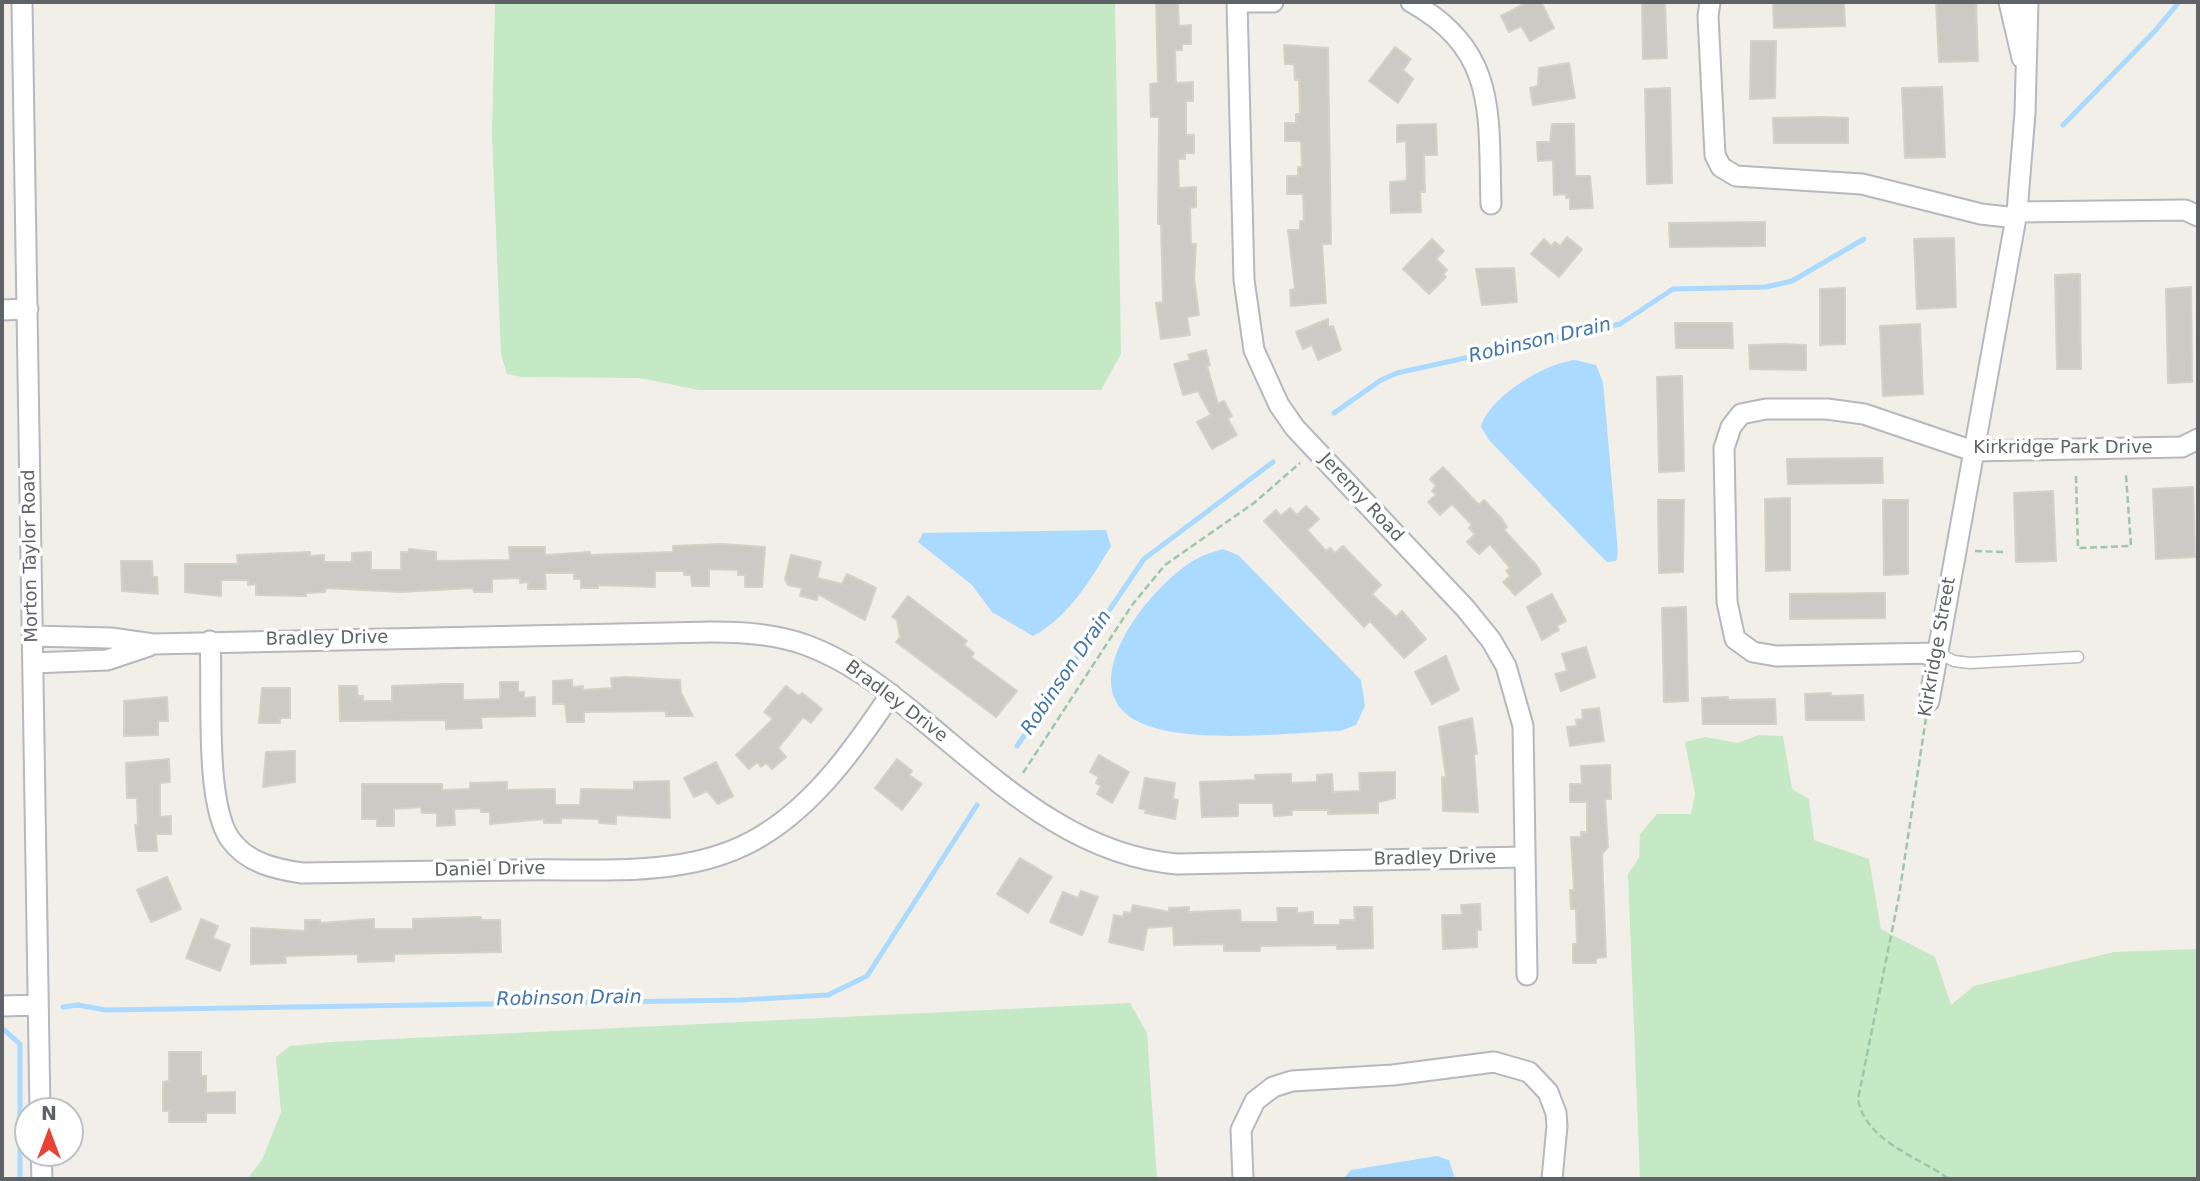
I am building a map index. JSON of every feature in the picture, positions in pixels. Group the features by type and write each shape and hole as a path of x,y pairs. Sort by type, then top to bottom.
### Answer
{"street":[{"name":"Morton Taylor Road","path":"22,2 40,1097"},
{"path":"1237,2 1273,2"},
{"name":"Jeremy Road","path":"1237,2 1244,280 1254,350 1275,396 1295,428 1465,608 1491,640 1506,666 1523,726 1527,975"},
{"path":"1411,2 1430,12 1456,35 1475,62 1485,97 1491,204"},
{"path":"1710,2 1707,16 1715,155 1721,167 1736,176 1862,184 1981,214 2185,209 2198,216"},
{"name":"Kirkridge Street","path":"2009,2 2025,69"},
{"name":"Kirkridge Street","path":"1929,701 2016,215 2025,113 2028,2"},
{"path":"2,310 28,309"},
{"name":"Kirkridge Park Drive","path":"1938,653 1776,656 1753,652 1735,639 1727,602 1724,448 1731,428 1746,411 1827,409 1864,414 1973,451 2182,447 2198,439"},
{"name":"Bradley Drive","path":"33,636 111,638 153,644 745,632 804,644 853,668 891,694 1063,829 1132,857 1177,864 1525,857"},
{"name":"Daniel Drive","path":"210,641 215,790 224,827 231,840 259,863 302,873 651,868 712,857 762,836 804,805 821,788 891,694"},
{"name":"Bradley Drive","path":"33,663 107,660 153,644"},
{"path":"2,1006 38,1005"},
{"path":"1243,1179 1241,1130 1248,1110 1263,1093 1292,1081 1393,1075 1494,1062 1529,1072 1544,1085 1556,1113 1552,1179"}],"lane":[{"path":"1938,653 1954,661 1970,663 2078,657"}],"path":[{"path":"1023,773 1132,605 1165,565 1254,503 1300,463"},
{"path":"2076,476 2078,548 2131,546 2126,475"},
{"path":"1968,550 2003,552"},
{"name":"Kirkridge Street","path":"1929,701 1899,896 1858,1098 1865,1121 1876,1133 1949,1179"}],"green space":[{"path":"495,2 1115,2 1121,354 1101,390 699,390 640,378 522,377 507,374 501,354 492,135"},
{"path":"1759,735 1783,736 1792,789 1809,799 1814,840 1869,859 1881,929 1935,957 1951,1005 1974,986 2114,952 2198,949 2198,1179 1640,1179 1628,874 1639,858 1640,834 1657,814 1691,814 1695,794 1685,742 1705,737 1738,743"},
{"path":"1130,1003 1147,1033 1157,1179 247,1179 262,1160 281,1112 276,1057 290,1046"}],"water":[{"path":"1575,360 1596,365 1603,382 1618,553 1616,561 1607,562 1489,440 1481,427 1495,404 1520,383 1549,368"},
{"path":"1106,530 1111,546 1087,584 1057,619 1033,636 992,612 972,585 918,542 923,533"},
{"path":"1223,549 1238,555 1361,680 1365,706 1356,725 1340,731 1265,735 1183,733 1139,722 1119,706 1111,684 1115,659 1126,633 1143,608 1183,567 1202,556"},
{"path":"1437,1156 1449,1160 1455,1179 1343,1179 1351,1170"}],"building":[{"path":"1156,2 1178,2 1179,26 1191,25 1191,44 1182,44 1182,50 1175,50 1176,83 1193,82 1193,101 1186,101 1186,135 1194,135 1194,153 1185,153 1185,159 1178,159 1179,188 1196,187 1196,207 1190,208 1191,244 1196,244 1194,279 1199,315 1187,317 1190,335 1161,339 1156,303 1163,302 1161,224 1158,224 1159,117 1151,117 1150,84 1158,83"},
{"path":"1528,2 1541,2 1554,28 1530,41 1521,26 1509,32 1501,16"},
{"path":"1642,2 1665,2 1667,58 1643,59"},
{"path":"1773,2 1844,2 1845,26 1774,28"},
{"path":"1936,2 1976,2 1978,61 1939,62"},
{"path":"1751,41 1776,41 1775,98 1750,99"},
{"path":"1284,45 1328,48 1331,244 1322,244 1326,303 1291,306 1290,290 1295,289 1288,230 1300,230 1300,221 1304,221 1303,194 1287,194 1287,176 1298,176 1298,167 1302,167 1301,141 1285,141 1285,123 1296,123 1296,114 1300,114 1299,80 1295,80 1294,64 1285,64"},
{"path":"1395,47 1411,59 1403,70 1413,79 1398,103 1369,81"},
{"path":"1569,63 1575,98 1533,105 1530,88 1538,86 1539,68"},
{"path":"1942,87 1945,157 1905,158 1902,88"},
{"path":"1670,88 1672,183 1647,184 1645,89"},
{"path":"1773,118 1848,118 1848,143 1774,143"},
{"path":"1436,124 1437,155 1424,155 1425,192 1420,192 1421,212 1391,213 1390,182 1406,181 1407,176 1406,141 1397,142 1397,125"},
{"path":"1552,124 1574,124 1575,176 1590,176 1593,208 1570,209 1570,198 1566,198 1566,194 1554,195 1553,160 1538,161 1537,142 1550,142"},
{"path":"1765,222 1765,246 1670,247 1669,223"},
{"path":"1567,237 1582,249 1559,277 1531,254 1544,239 1551,246 1555,242 1560,246"},
{"path":"1954,238 1956,307 1917,309 1914,239"},
{"path":"1432,239 1444,251 1436,259 1447,270 1443,274 1446,277 1429,294 1403,269"},
{"path":"1514,268 1517,302 1482,305 1476,269"},
{"path":"2080,274 2081,369 2057,369 2055,275"},
{"path":"2191,287 2192,382 2168,383 2166,289"},
{"path":"1845,288 1845,344 1820,345 1820,289"},
{"path":"1328,319 1328,327 1333,326 1341,350 1318,360 1312,345 1303,349 1296,332"},
{"path":"1675,323 1732,323 1733,348 1676,348"},
{"path":"1920,324 1923,394 1883,396 1880,326"},
{"path":"1749,345 1806,345 1806,370 1750,369"},
{"path":"1206,350 1210,365 1207,366 1218,404 1224,401 1232,416 1228,419 1237,435 1212,449 1197,422 1211,415 1198,391 1183,395 1174,364 1190,360 1188,355"},
{"path":"1682,376 1684,471 1659,472 1657,377"},
{"path":"1882,458 1883,483 1788,484 1787,459"},
{"path":"1443,467 1479,505 1484,500 1502,519 1507,527 1504,530 1537,566 1541,574 1515,595 1503,582 1510,576 1506,571 1510,568 1490,544 1479,554 1467,542 1475,534 1469,528 1472,525 1452,504 1440,515 1428,502 1436,495 1432,491 1436,486 1430,479"},
{"path":"2193,487 2195,557 2156,559 2153,489"},
{"path":"2053,491 2056,561 2016,562 2014,493"},
{"path":"1790,498 1790,570 1766,571 1765,499"},
{"path":"1658,500 1684,500 1683,572 1659,573"},
{"path":"1883,500 1908,500 1908,574 1884,575"},
{"path":"1306,506 1319,519 1307,530 1326,551 1330,548 1335,553 1343,546 1381,585 1372,594 1396,617 1402,611 1426,639 1404,658 1370,621 1364,627 1264,521 1276,510 1281,516 1290,508 1297,515"},
{"path":"722,544 765,547 762,587 745,587 745,575 738,575 738,570 709,569 709,586 692,586 691,575 684,575 684,571 655,571 655,587 598,585 598,588 581,588 581,579 574,579 574,573 545,573 546,589 528,589 528,582 520,583 520,578 492,579 492,592 474,592 473,588 401,592 325,588 325,592 306,593 306,596 256,595 256,584 248,585 248,580 221,580 221,596 185,592 185,564 238,564 237,555 310,552 310,556 324,555 324,562 352,562 352,553 371,552 371,570 401,570 401,552 409,552 409,549 436,552 436,561 510,560 509,547 545,547 545,555 590,552 590,555 673,552 673,546"},
{"path":"791,555 821,562 817,578 842,584 847,574 876,588 865,620 818,594 817,600 800,596 802,588 788,585 785,579"},
{"path":"121,561 152,561 158,594 122,591"},
{"path":"1885,593 1885,618 1790,619 1790,594"},
{"path":"1552,594 1566,621 1557,626 1559,630 1542,640 1527,607"},
{"path":"908,596 967,641 964,645 974,653 971,657 1017,691 996,717 896,642 900,637 897,620 892,617"},
{"path":"1686,607 1688,701 1664,702 1662,608"},
{"path":"1586,647 1595,677 1561,691 1555,674 1567,671 1562,654"},
{"path":"1446,656 1459,690 1432,704 1415,672"},
{"path":"611,678 680,680 681,693 693,716 666,716 666,711 584,712 584,722 567,722 565,704 553,704 553,681 572,680 572,687 583,686 583,690 612,688"},
{"path":"500,682 518,682 518,692 524,692 524,698 535,697 535,716 481,717 482,728 446,729 446,720 340,721 339,686 357,686 358,696 363,696 363,701 392,701 392,686 463,684 463,700 500,699"},
{"path":"786,686 799,696 802,693 822,709 811,723 803,717 778,748 786,757 772,769 766,763 761,767 757,762 749,769 736,755 773,719 764,712"},
{"path":"262,688 290,688 290,718 280,718 280,723 259,723"},
{"path":"1831,693 1831,696 1863,695 1864,720 1806,720 1805,694"},
{"path":"167,697 168,721 158,721 158,735 124,736 124,701"},
{"path":"1728,697 1728,700 1775,699 1776,724 1703,724 1702,698"},
{"path":"1599,708 1604,741 1570,746 1567,727 1577,726 1576,720 1583,719 1582,710"},
{"path":"1472,718 1477,754 1474,754 1478,812 1443,811 1442,777 1446,777 1439,727"},
{"path":"295,751 295,782 263,787 266,752"},
{"path":"1099,755 1129,772 1112,803 1097,794 1101,786 1096,783 1099,777 1090,772"},
{"path":"169,759 170,782 160,783 160,817 171,816 171,834 156,834 157,851 138,851 135,825 138,825 137,798 127,798 126,763"},
{"path":"897,759 912,771 909,775 922,784 902,810 875,788"},
{"path":"716,762 733,796 718,804 707,791 694,797 684,778"},
{"path":"1610,765 1611,799 1605,799 1608,847 1602,854 1606,957 1596,958 1596,963 1573,963 1573,944 1577,944 1576,909 1571,909 1570,890 1574,890 1571,837 1581,837 1581,832 1587,832 1587,802 1570,802 1570,784 1582,784 1581,766"},
{"path":"1395,772 1395,798 1378,802 1378,813 1328,814 1328,810 1291,810 1292,815 1274,816 1273,803 1238,803 1238,816 1202,817 1200,782 1255,780 1255,775 1291,774 1291,783 1317,782 1317,775 1332,774 1333,792 1360,791 1359,773"},
{"path":"1145,778 1175,783 1173,799 1178,800 1175,819 1145,813 1146,810 1139,808"},
{"path":"669,781 670,818 616,815 616,824 599,823 599,819 561,818 561,823 544,823 544,819 490,824 490,812 481,812 481,808 454,809 455,825 437,826 437,813 422,813 421,807 394,809 394,826 377,826 377,819 362,819 362,784 442,784 442,790 470,789 470,783 507,782 507,790 555,789 555,805 580,805 581,789 634,790 634,782"},
{"path":"1020,858 1052,877 1028,913 997,894"},
{"path":"167,877 181,909 151,922 137,890"},
{"path":"1081,891 1098,897 1082,935 1050,922 1063,892 1078,898"},
{"path":"1480,904 1481,930 1477,930 1477,947 1443,949 1442,915 1462,915 1461,905"},
{"path":"1133,905 1169,912 1169,908 1189,907 1189,912 1240,910 1241,922 1278,922 1277,908 1297,908 1297,913 1313,912 1313,925 1340,925 1340,920 1355,920 1354,907 1372,907 1373,948 1337,949 1337,945 1260,946 1260,951 1224,951 1224,944 1174,945 1173,926 1147,928 1143,950 1109,942 1114,915 1123,917 1124,912 1131,913"},
{"path":"481,917 481,920 500,920 501,952 394,954 394,961 358,962 358,954 285,956 286,963 251,964 251,928 305,931 305,920 320,920 320,923 374,919 374,929 413,929 413,919"},
{"path":"201,919 218,926 213,938 230,945 220,971 186,958"},
{"path":"169,1052 201,1052 201,1076 206,1076 206,1093 235,1092 235,1113 206,1113 206,1122 169,1122 169,1111 163,1111 163,1082 169,1081"}],"waterway":[{"name":"Robinson Drain","path":"2063,125 2155,31 2179,2"},
{"name":"Robinson Drain","path":"1334,413 1381,380 1397,373 1620,324 1673,289 1766,287 1792,281 1864,239"},
{"name":"Robinson Drain","path":"1017,746 1144,559 1273,462"},
{"name":"Robinson Drain","path":"63,1007 78,1005 106,1010 741,1000 828,995 867,976 977,805"},
{"path":"2,1028 20,1044 20,1179"}]}
